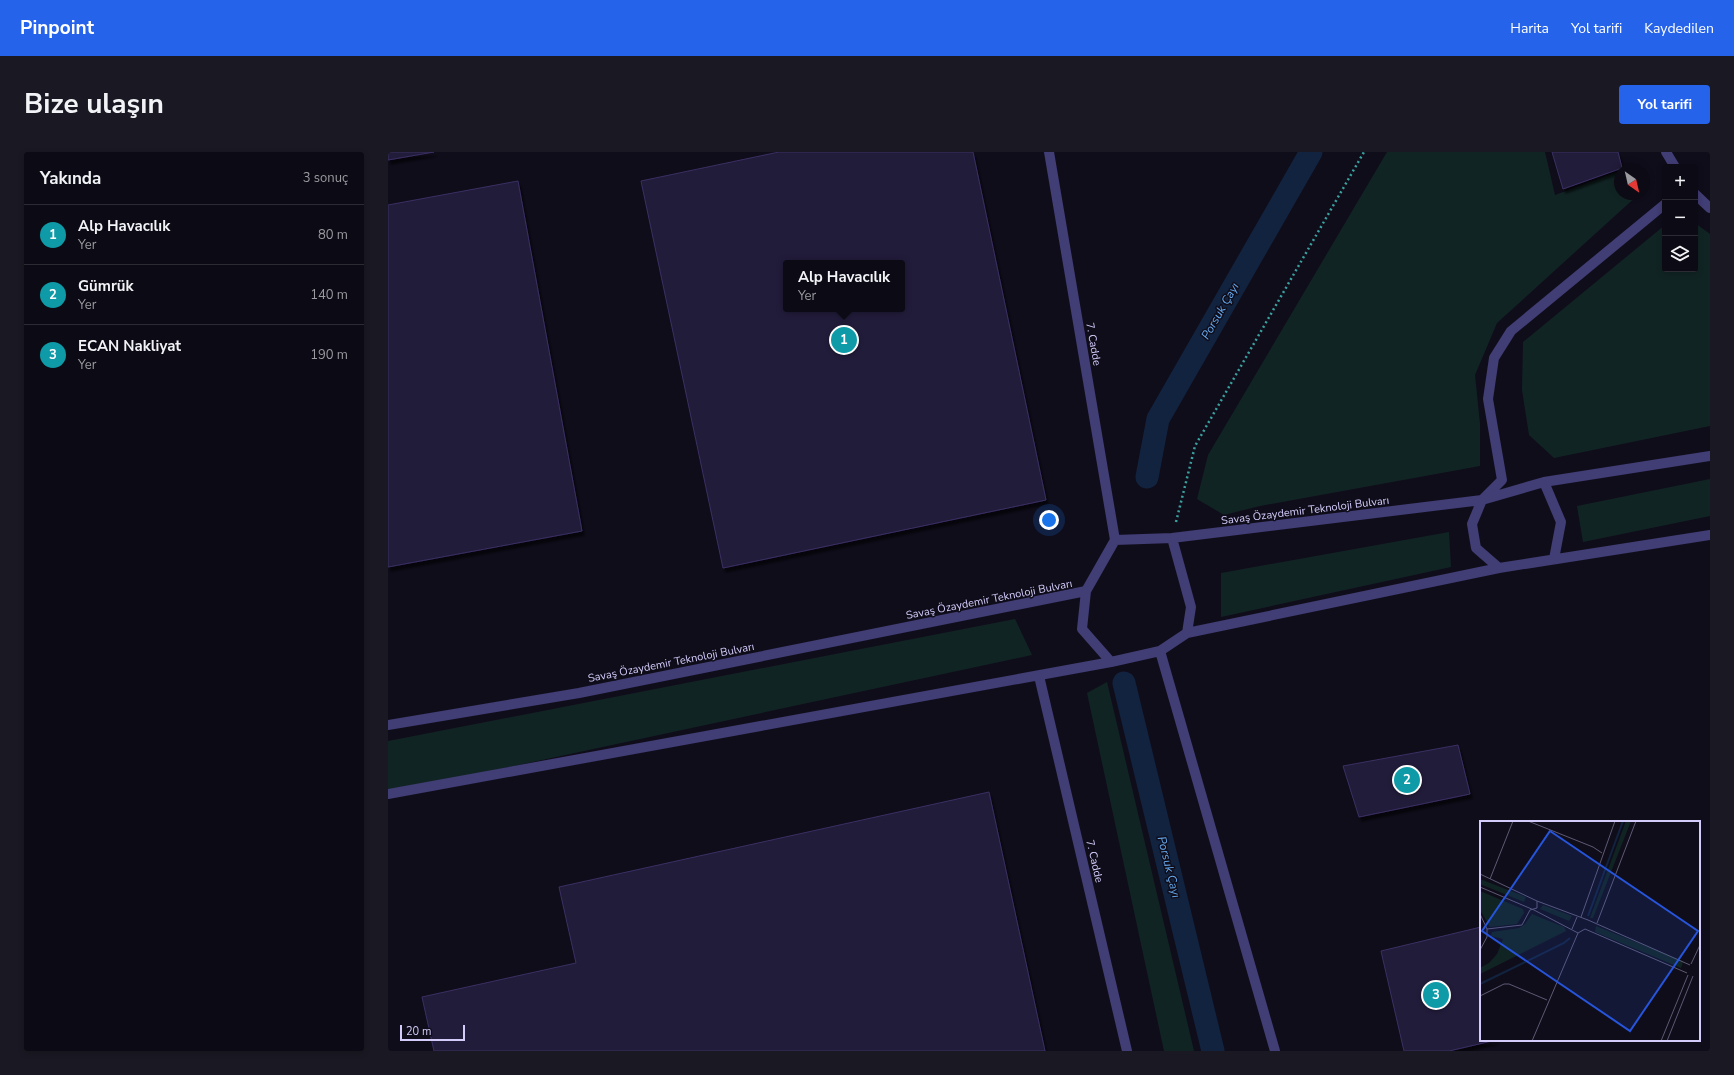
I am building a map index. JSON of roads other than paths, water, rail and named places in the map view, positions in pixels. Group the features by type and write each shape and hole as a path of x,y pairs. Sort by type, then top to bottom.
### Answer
{"street":[{"name":"7. Cadde","path":"1050,152 1115,540"},
{"path":"1666,152 1673,164"},
{"path":"1698,197 1710,208"},
{"path":"1499,568 1476,548 1472,524 1482,500 1502,480 1488,398 1494,358 1511,331 1662,206"},
{"name":"Savaş Özaydemir Teknoloji Bulvarı","path":"388,725 579,693 1086,592 1115,540 1172,538 1482,500 1544,482 1710,456"},
{"path":"1544,482 1561,522 1554,559"},
{"path":"388,794 1111,662 1160,651 1187,633 1499,568 1710,535"},
{"path":"1172,538 1191,607 1187,633"},
{"path":"1086,592 1082,629 1111,662"},
{"path":"1160,651 1275,1051"},
{"name":"7. Cadde","path":"1039,676 1126,1051"}],"waterway":[{"name":"Porsuk Çayı","path":"1147,477 1158,419 1311,152"},
{"name":"Porsuk Çayı","path":"1124,683 1213,1051"}],"place":[{"name":"Alp Havacılık","path":"844,340"},
{"name":"Gümrük","path":"1407,780"},
{"name":"ECAN Nakliyat","path":"1436,995"}]}
